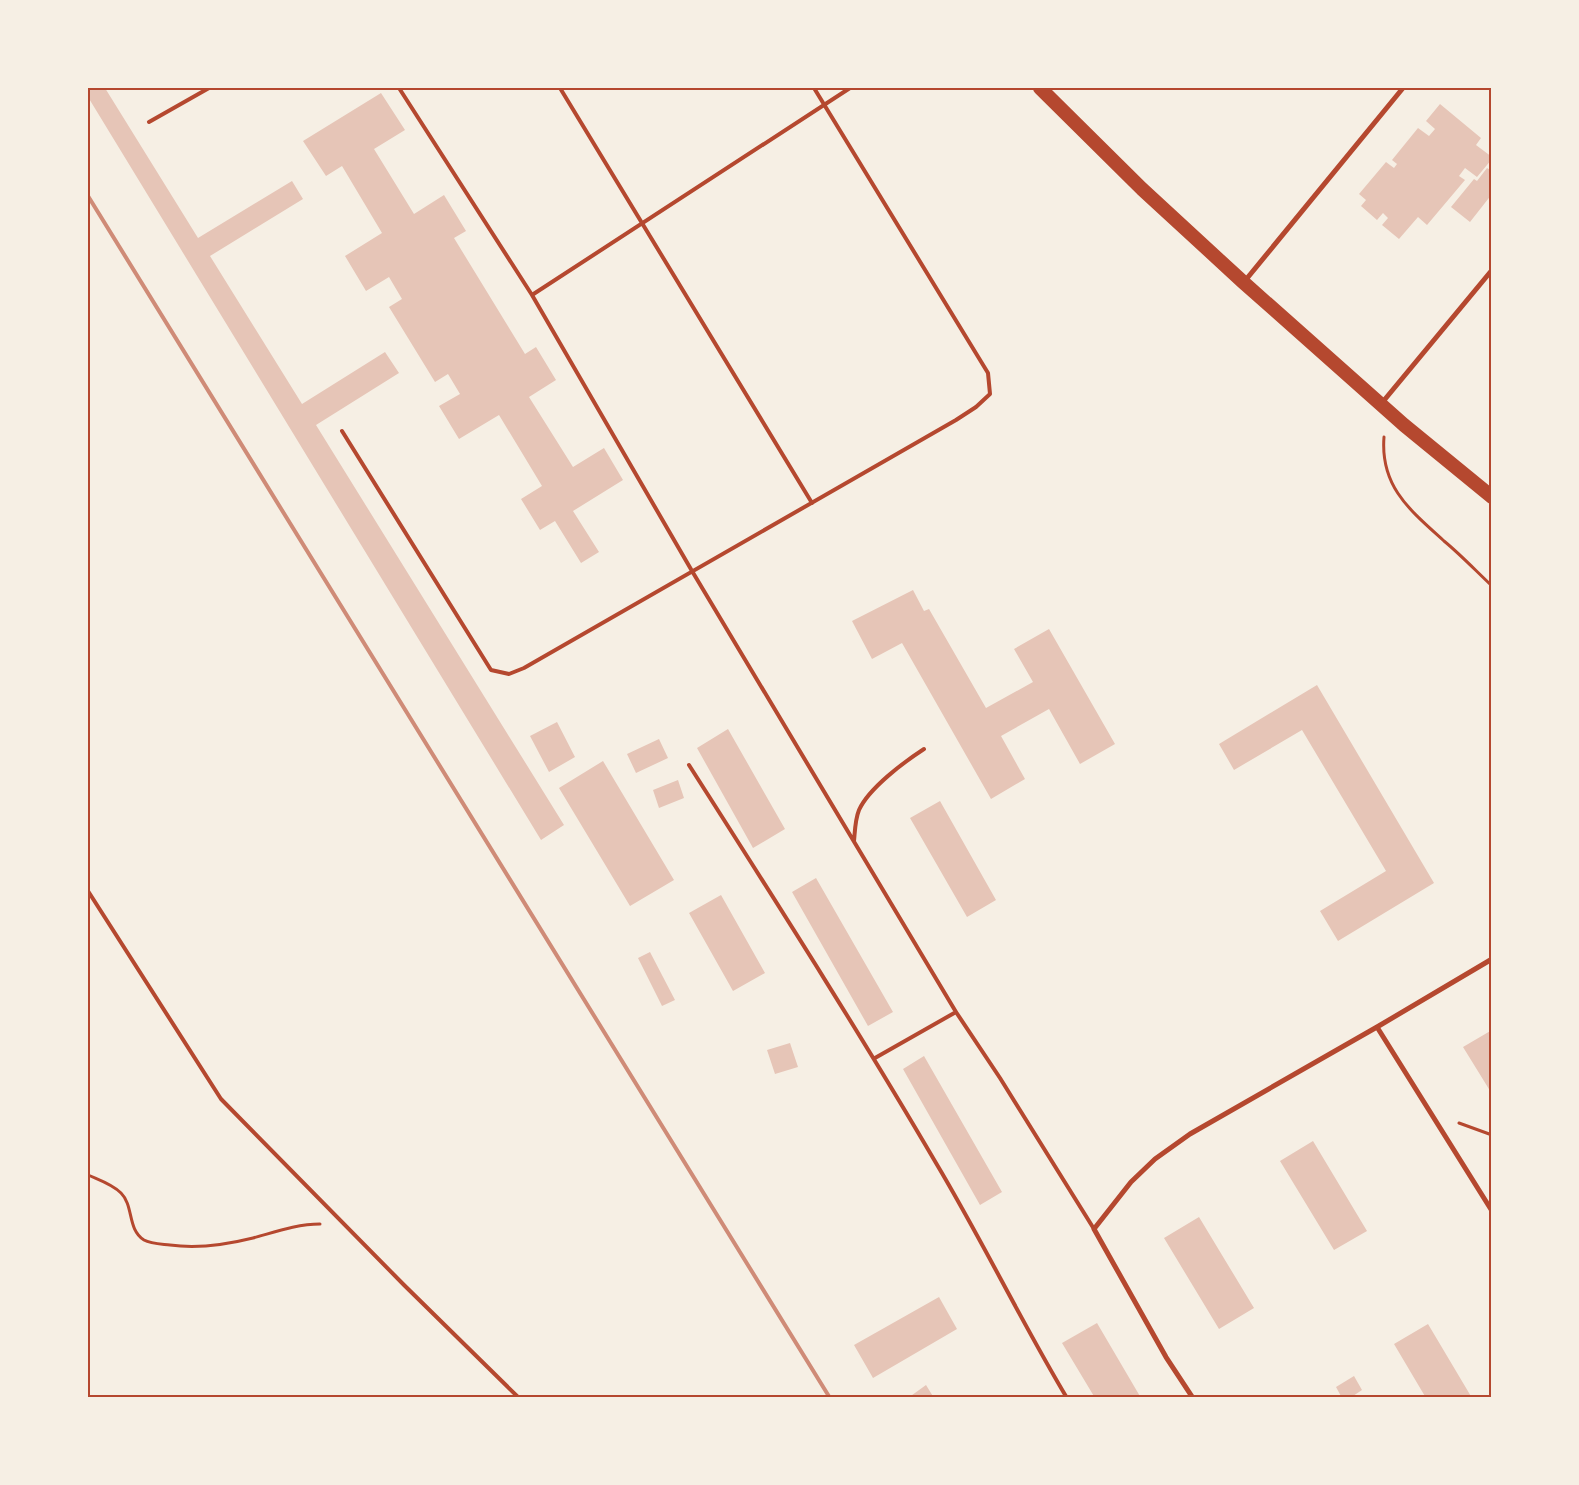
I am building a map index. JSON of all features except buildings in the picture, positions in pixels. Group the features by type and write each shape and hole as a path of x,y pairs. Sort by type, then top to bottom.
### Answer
{"highway":[{"path":"1040,88 1142,189 1243,282 1383,406 1492,497"}],"street":[{"path":"1243,282 1403,88"},
{"path":"1383,406 1492,270"},
{"path":"1193,1398 1166,1357 1094,1229 1131,1182 1156,1159 1190,1134 1492,959"},
{"path":"1378,1026 1492,1211"}],"lane":[{"path":"149,122 209,88"},
{"path":"398,88 532,295 692,571 956,1012 1005,1086 1094,1229"},
{"path":"560,88 812,503"},
{"path":"342,431 490,670 509,674 524,668 976,407 990,394 988,373 814,88"},
{"path":"532,295 850,88"},
{"path":"854,841 859,810 868,796 903,762 924,749"},
{"path":"689,765 875,1058 938,1166 1040,1353 1067,1398"},
{"path":"88,891 221,1099 411,1292 519,1398"},
{"path":"875,1058 956,1012"}],"path":[{"path":"1383,406 1383,446 1392,485 1402,501 1419,520 1446,542 1492,586"},
{"path":"88,1175 120,1192 127,1201 131,1220 137,1232 144,1240 158,1244 185,1247 212,1246 252,1238 278,1230 315,1224 337,1226 352,1231"}],"railway":[{"path":"88,196 830,1398"}]}
